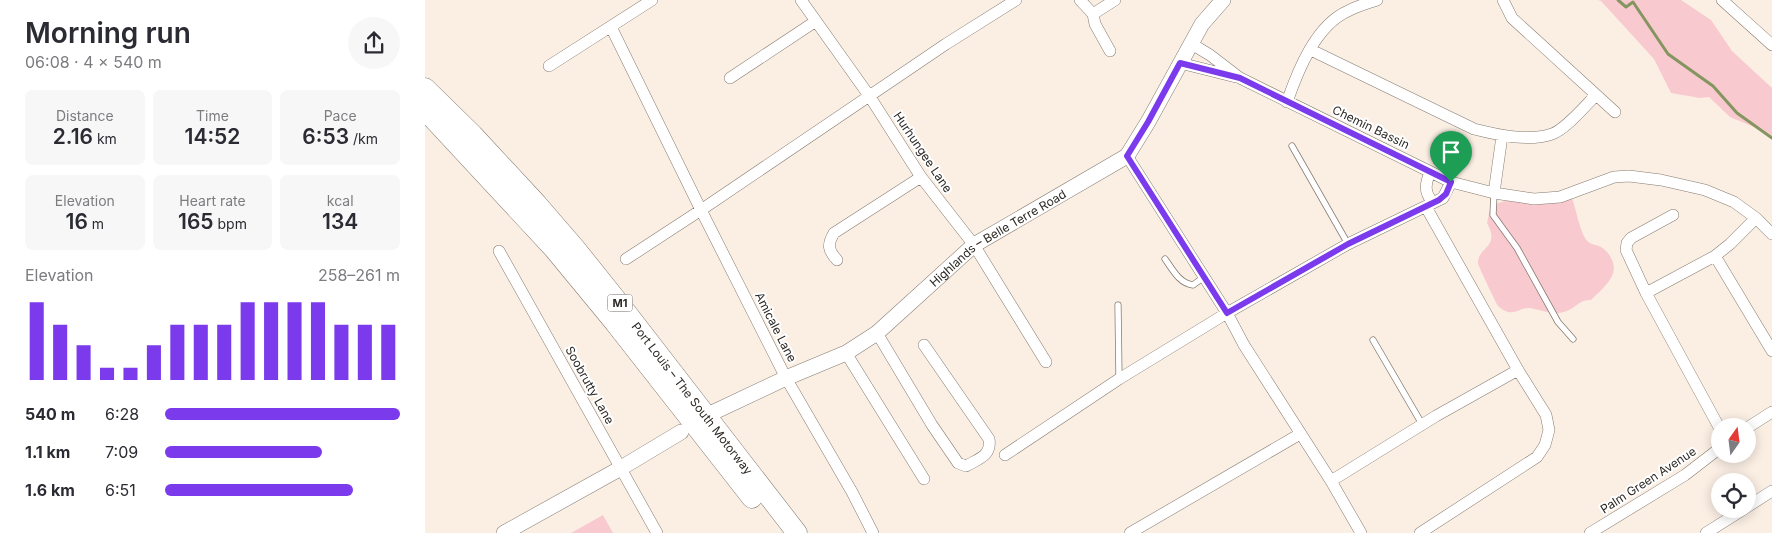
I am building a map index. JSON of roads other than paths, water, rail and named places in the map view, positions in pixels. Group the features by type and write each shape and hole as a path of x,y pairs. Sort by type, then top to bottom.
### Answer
{"highway":[{"name":"Port Louis – The South Motorway","path":"425,88 473,135 575,248 797,533"},
{"name":"Port Louis – The South Motorway","path":"425,110 554,250 615,323 780,533"},
{"path":"425,126 486,176"}],"street":[{"path":"549,66 652,0"},
{"name":"Hurhungee Lane","path":"801,0 870,97 921,177 974,245 1046,362"},
{"path":"625,260 870,97 946,44 1016,0"},
{"path":"1080,0 1093,14 1095,24 1110,51"},
{"path":"1093,14 1115,0"},
{"name":"Highlands – Belle Terre Road","path":"714,412 786,378 846,353 877,333 974,245 1127,156 1202,24 1223,0"},
{"path":"1287,102 1293,84 1317,38 1338,17 1347,11 1377,0"},
{"path":"1503,0 1512,18 1615,112"},
{"path":"1728,2 1772,45"},
{"path":"730,78 816,21"},
{"name":"Amicale Lane","path":"611,26 786,378 852,492 873,533"},
{"path":"1191,43 1240,78"},
{"path":"1311,50 1474,130 1502,136 1524,137 1553,134 1562,128 1596,95"},
{"path":"1180,63 1240,78"},
{"name":"Chemin Bassin","path":"1240,78 1451,182 1493,193 1534,199 1560,197 1614,177 1629,176 1661,180 1705,190 1734,202 1756,218 1772,234"},
{"path":"1493,193 1502,136"},
{"path":"1127,156 1227,313 1244,345 1331,481 1361,533"},
{"path":"1420,533 1537,457 1545,445 1549,430 1546,415 1518,370 1429,205 1426,183 1430,172"},
{"path":"837,260 830,253 829,241 834,233 921,177"},
{"path":"1005,455 1119,379 1227,313 1348,244 1443,198 1451,182"},
{"path":"1673,216 1631,238 1627,243 1626,250 1646,293 1715,418"},
{"path":"1646,293 1715,256 1756,218"},
{"name":"Soobrutty Lane","path":"499,251 657,533"},
{"path":"1715,256 1772,351"},
{"path":"877,333 932,425 958,463 966,466 987,454 991,447 989,439 924,345"},
{"path":"846,353 924,479"},
{"path":"1331,481 1422,424 1518,370"},
{"path":"1756,422 1772,412"},
{"path":"513,531 681,432"},
{"path":"1129,533 1300,434"},
{"name":"Palm Green Avenue","path":"1590,533 1672,484 1711,455"},
{"path":"1756,501 1772,491"},
{"path":"1706,533 1730,518"}],"lane":[{"path":"1292,146 1348,244"},
{"path":"1493,193 1493,215 1517,248 1557,322 1573,339"},
{"path":"1165,259 1185,284 1193,285 1204,277"},
{"path":"1118,305 1119,379"},
{"path":"1373,340 1422,424"}],"waterway":[{"path":"1618,0 1626,7 1633,2 1668,54 1713,86 1737,113 1772,138"}]}
